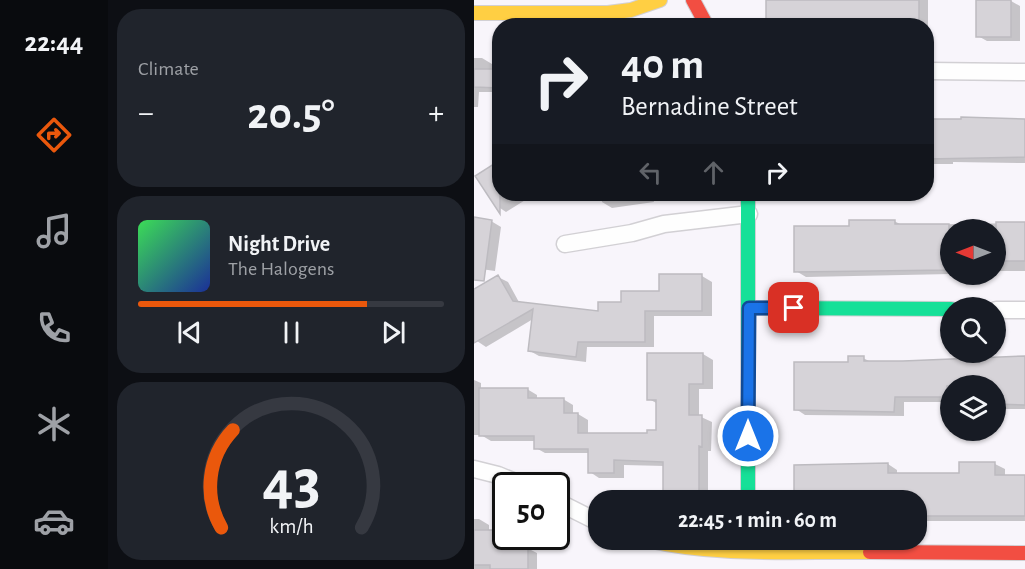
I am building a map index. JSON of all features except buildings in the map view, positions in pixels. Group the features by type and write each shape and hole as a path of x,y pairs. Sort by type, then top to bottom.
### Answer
{"street":[{"path":"474,13 608,13 631,10 660,0"},
{"path":"693,0 703,18"},
{"path":"934,71 1025,72"},
{"path":"748,201 748,490"},
{"path":"565,244 632,233 664,224 749,214"},
{"path":"749,308 940,309"},
{"path":"1006,310 1025,310"},
{"path":"474,469 492,474"},
{"path":"570,508 588,517"},
{"path":"708,550 725,550"},
{"path":"748,550 748,569"},
{"path":"906,550 1025,553"}],"traffic: fast":[{"path":"748,201 748,490"},
{"path":"749,308 940,309"}],"traffic: slow":[{"path":"474,13 608,13 631,10 660,0"},
{"path":"715,550 870,552"}],"traffic: jam":[{"path":"693,0 703,18"},
{"path":"870,552 1025,553"}],"route":[{"path":"748,436 749,308 794,308"}]}
